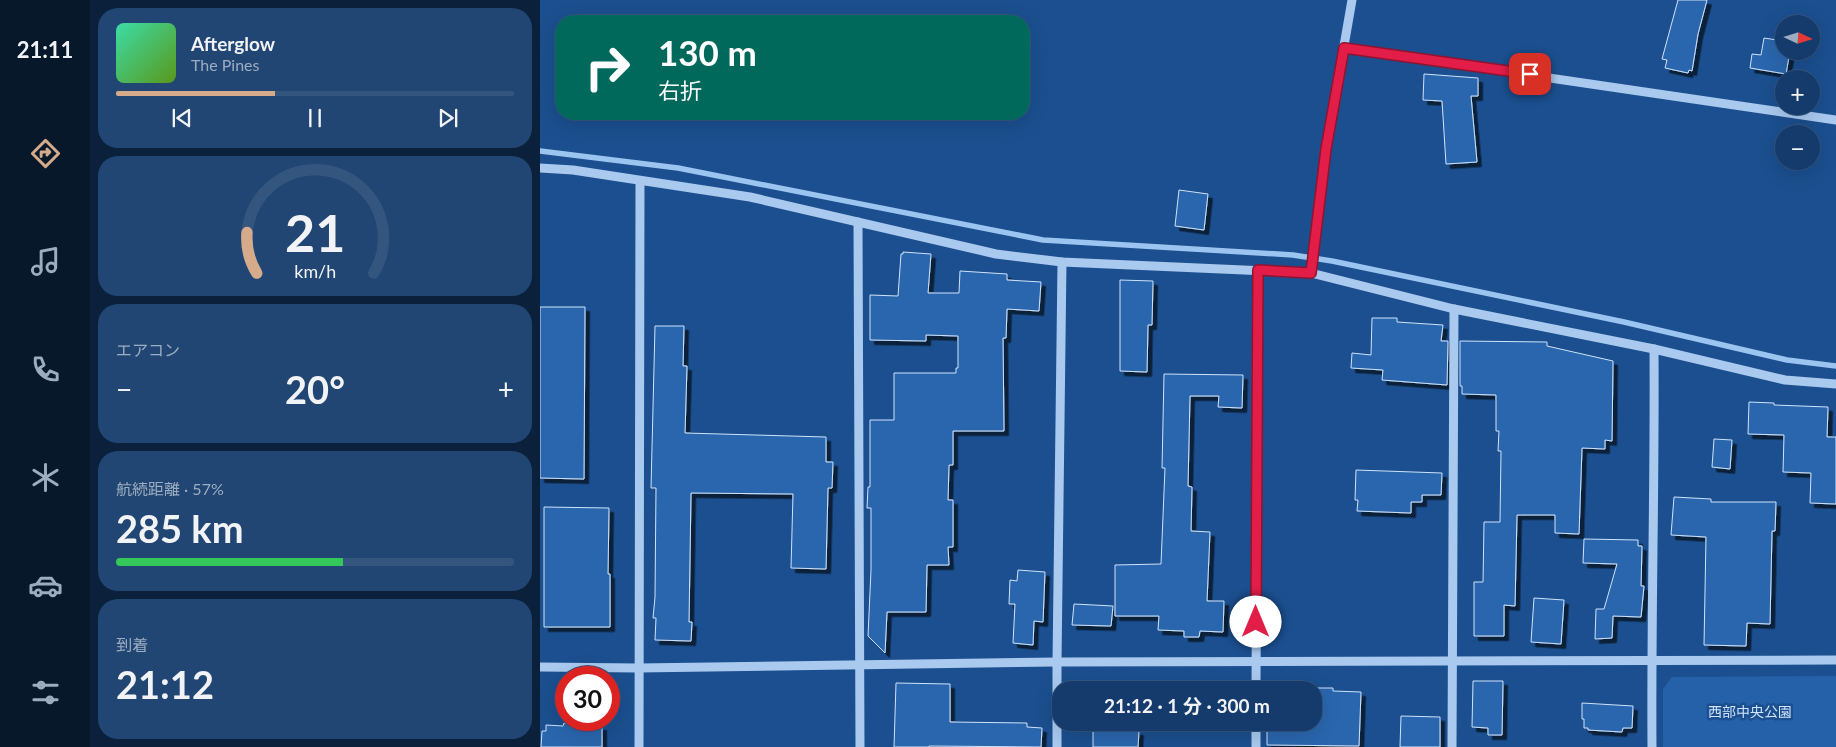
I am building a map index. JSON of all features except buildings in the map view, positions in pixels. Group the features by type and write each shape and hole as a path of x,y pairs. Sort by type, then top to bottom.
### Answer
{"street":[{"path":"1311,273 1326,149 1352,0"},
{"path":"1344,48 1836,120"},
{"path":"540,168 573,170 750,197 996,254 1062,262 1311,273 1454,309 1654,349 1785,380 1836,384"},
{"path":"639,747 640,181"},
{"path":"858,222 860,747"},
{"path":"1057,747 1062,262"},
{"path":"1256,681 1258,270"},
{"path":"1452,747 1454,309"},
{"path":"1652,747 1655,486 1654,349"},
{"path":"540,667 638,668 1057,662 1836,660"},
{"path":"1256,731 1256,747"}],"green space":[{"name":"西部中央公園","path":"1836,676 1836,747 1663,747 1663,689 1672,677"}],"waterway":[{"path":"540,151 678,168 1043,240 1293,255 1332,261 1624,322 1787,360 1836,366"}],"route":[{"path":"1256,622 1258,270 1311,273 1326,149 1344,48 1530,74"}]}
